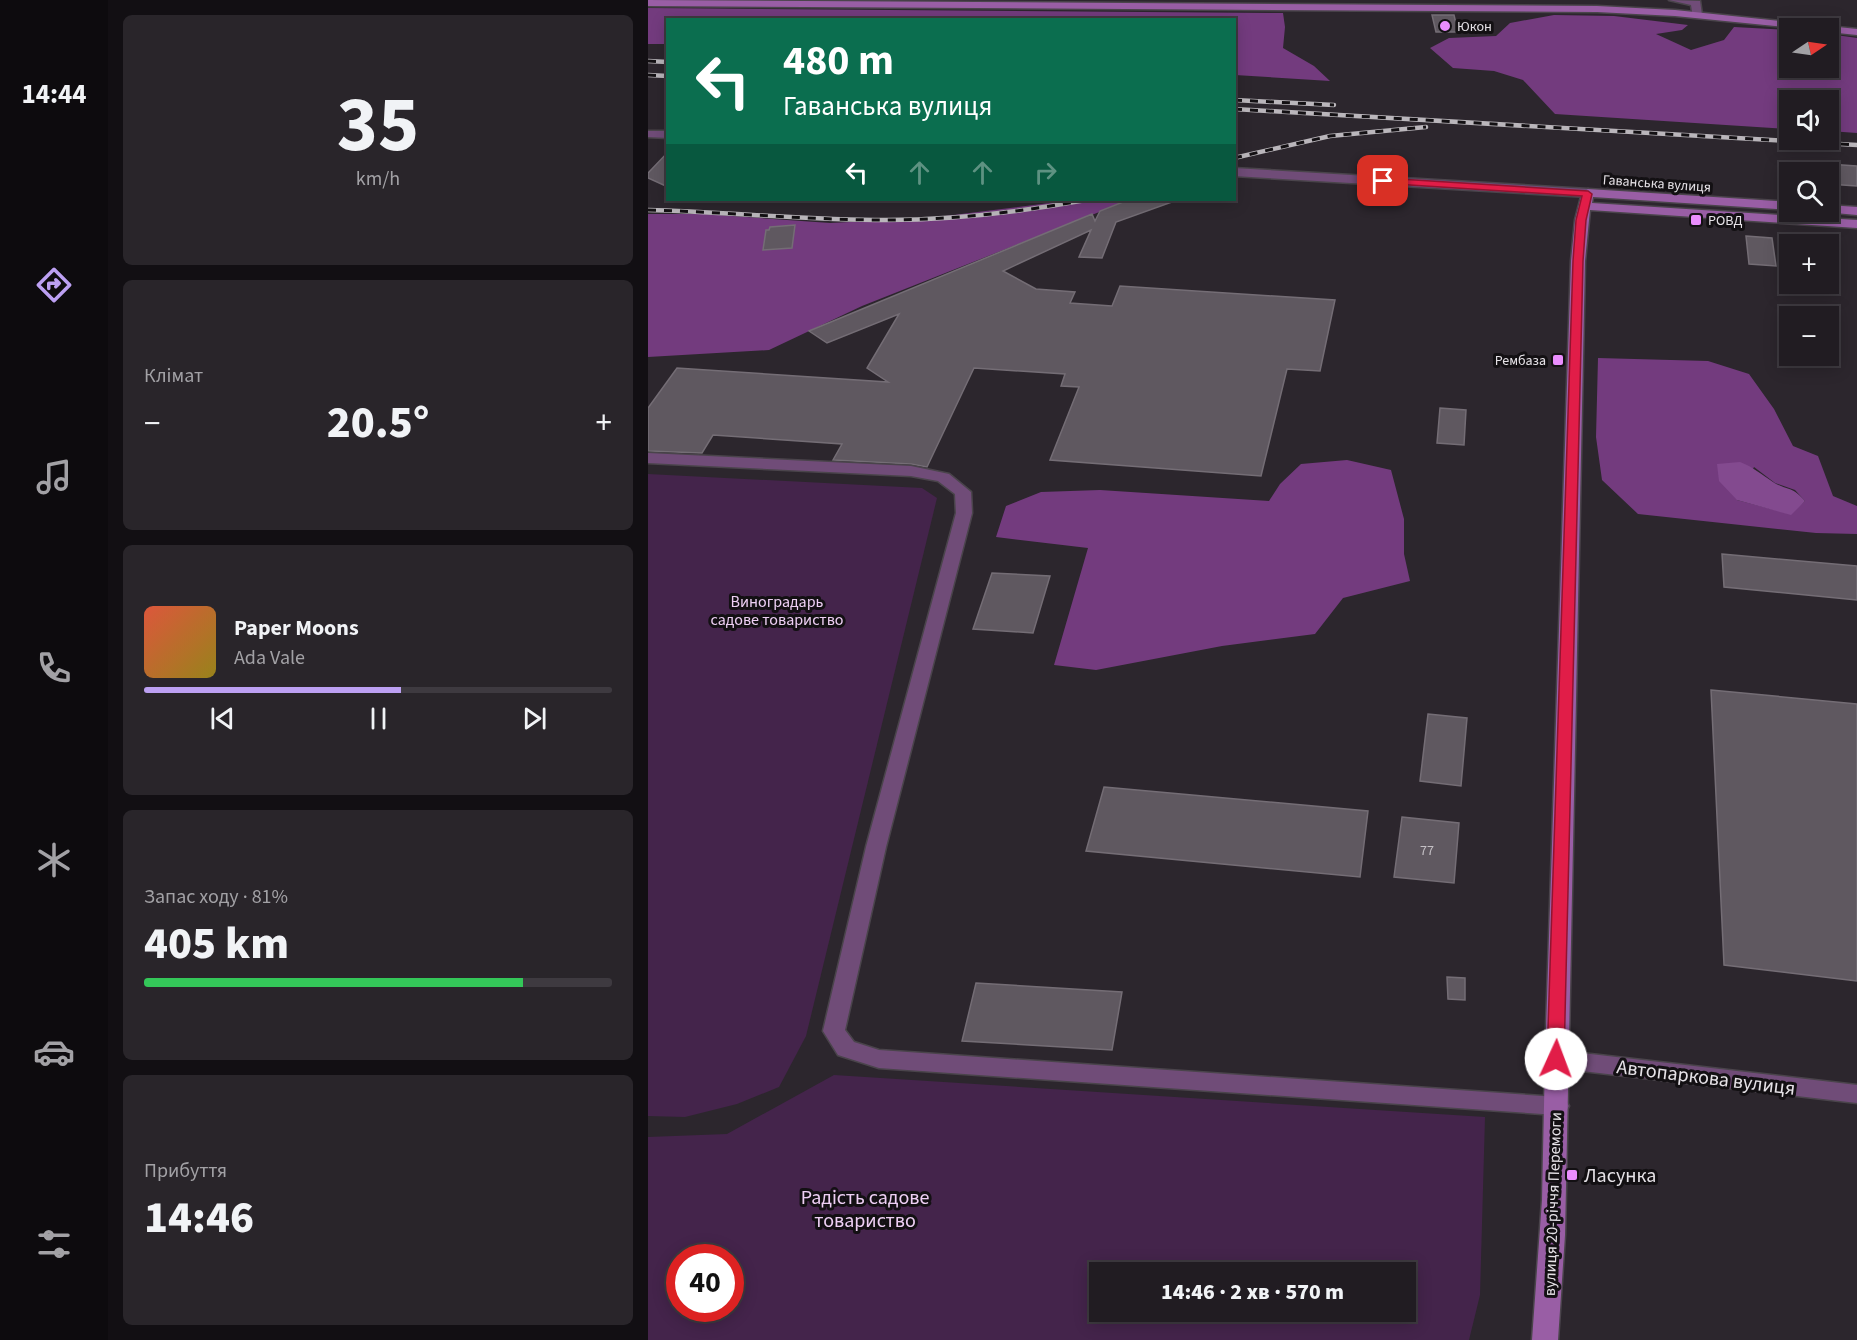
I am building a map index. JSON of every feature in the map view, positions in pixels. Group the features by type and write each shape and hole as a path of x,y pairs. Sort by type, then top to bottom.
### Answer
{"street":[{"path":"1674,0 1696,3 1697,15"},
{"path":"648,3 1587,9 1697,15 1857,32"},
{"path":"648,134 666,135"},
{"name":"Гаванська вулиця","path":"1236,172 1857,224"},
{"name":"Гаванська вулиця","path":"1587,200 1779,206"},
{"name":"вулиця 20-річчя Перемоги","path":"1545,1340 1552,1261 1557,1106 1556,1059 1578,261 1581,220 1587,200"},
{"path":"1839,210 1857,211"},
{"path":"648,458 911,471 944,477 963,492 963,513 893,781 834,1031 846,1049 879,1059 1557,1106"},
{"name":"Автопаркова вулиця","path":"1556,1059 1857,1094"}],"green space":[{"name":"Виноградарь садове товариство","path":"648,474 922,488 937,498 806,1036 779,1087 737,1104 685,1117 648,1116"},
{"name":"Радість садове товариство","path":"834,1075 1485,1117 1480,1295 1469,1340 648,1340 648,1137 727,1134"}],"shaded area":[{"path":"648,8 1283,13 1285,27 1283,48 1314,66 1330,81 1236,75 1236,18 824,16 822,18 666,18 666,44 648,44"},
{"path":"1554,15 1614,16 1688,25 1682,30 1656,34 1691,50 1724,40 1734,27 1779,29 1779,78 1839,78 1839,35 1857,38 1857,133 1839,132 1839,90 1779,90 1779,128 1555,114 1523,80 1494,71 1453,68 1430,48 1449,38 1496,36 1510,23"},
{"path":"1049,203 1122,203 862,306 769,350 648,357 648,214 704,214 830,223 929,218"},
{"path":"1598,358 1708,361 1749,374 1774,409 1793,446 1818,456 1833,496 1857,506 1857,534 1816,533 1638,514 1602,480 1596,437","holes":["1754,467 1775,483 1795,490 1805,501 1790,514 1737,500"]},
{"path":"1347,460 1391,470 1404,519 1404,554 1410,581 1343,598 1315,634 1222,646 1096,670 1054,665 1088,548 996,537 1006,506 1041,492 1100,490 1269,501 1280,484 1301,464"},
{"path":"1740,462 1778,485 1792,490 1805,501 1791,515 1737,500 1719,481 1717,464"}],"building":[{"path":"1432,15 1454,15 1458,32 1436,32"},
{"path":"666,154 666,186 648,178 648,173"},
{"path":"1839,165 1857,166 1857,186 1839,185"},
{"path":"1125,201 1172,201 1116,222 1102,258 1079,257 1091,230 1003,271 1036,289 1075,292 1070,303 1112,306 1120,286 1335,300 1320,371 1287,369 1261,476 1050,460 1079,387 1061,386 1065,374 974,368 927,467 911,464 833,460 842,444 713,435 702,453 648,451 648,408 677,368 888,382 867,368 899,314 827,343 809,331 1092,214 1095,221 1100,211"},
{"path":"795,225 792,248 763,250 766,230 770,227"},
{"path":"1746,236 1772,238 1776,266 1749,264"},
{"path":"1440,408 1466,410 1464,445 1437,443"},
{"path":"1722,554 1857,566 1857,600 1724,587"},
{"path":"992,573 1050,576 1033,633 973,629"},
{"path":"1711,690 1857,704 1857,981 1724,965"},
{"path":"1428,714 1467,718 1461,786 1420,781"},
{"path":"1104,787 1368,811 1360,877 1086,851"},
{"path":"1402,817 1459,823 1454,883 1394,877"},
{"path":"1447,977 1465,978 1465,1000 1448,999"},
{"path":"976,983 1122,992 1112,1050 962,1041"}],"railway":[{"path":"648,61 666,62"},
{"path":"648,75 666,76"},
{"path":"1236,100 1334,105"},
{"path":"1236,109 1857,145"},
{"path":"1236,158 1330,136 1426,127"},
{"path":"648,210 826,219 911,220 986,214 1080,201"}],"place":[{"name":"Юкон","path":"1445,26"},
{"name":"РОВД","path":"1696,220"},
{"name":"Рембаза","path":"1558,360"},
{"name":"Ласунка","path":"1572,1175"}],"route":[{"path":"1383,181 1588,194 1581,220 1578,261 1556,1059"}]}
